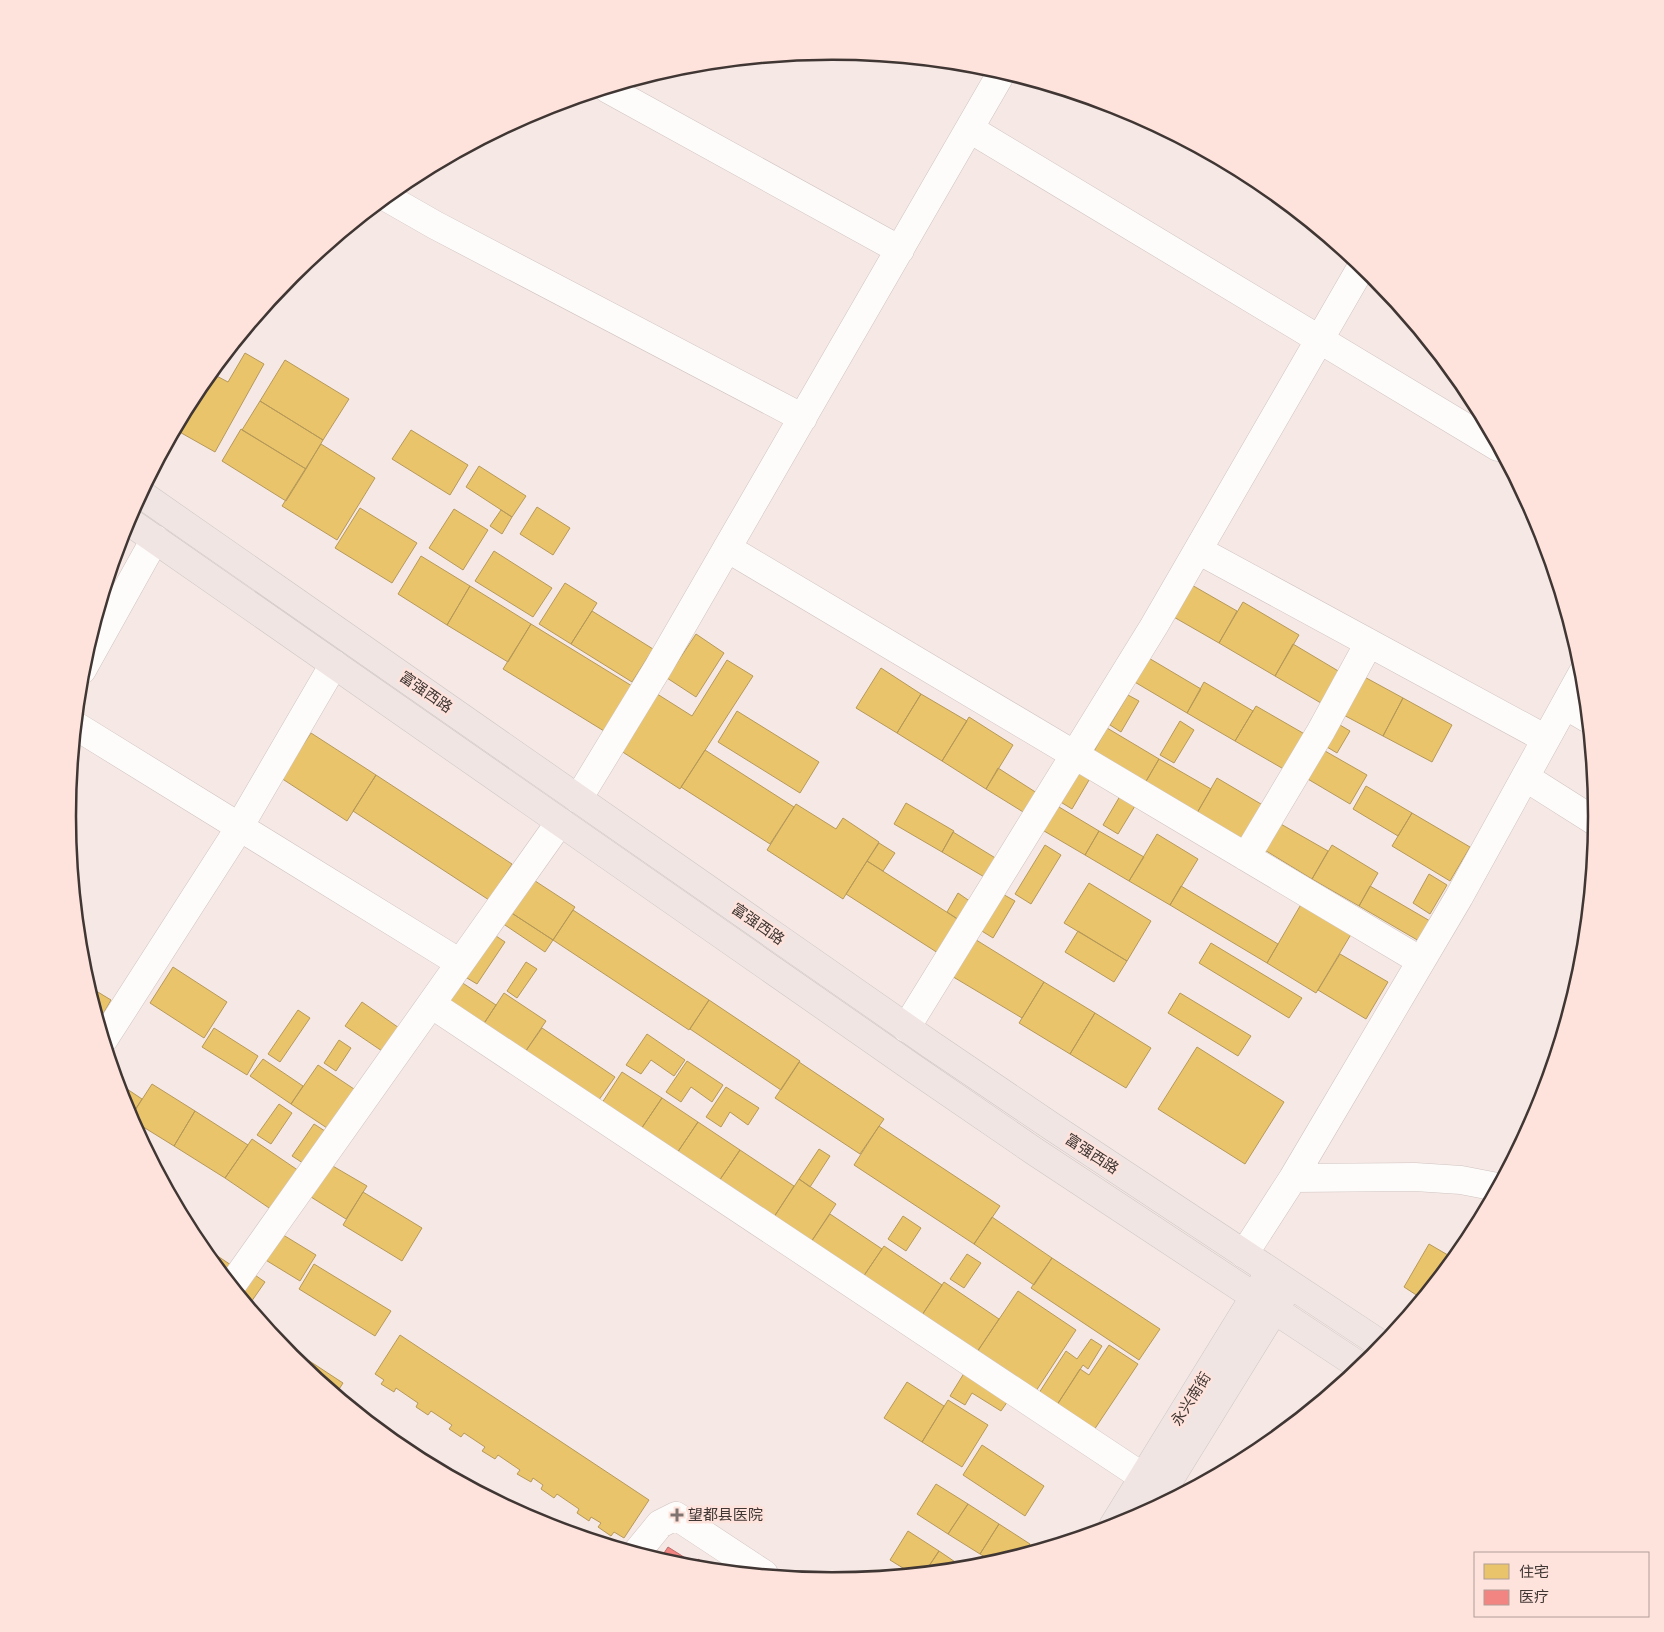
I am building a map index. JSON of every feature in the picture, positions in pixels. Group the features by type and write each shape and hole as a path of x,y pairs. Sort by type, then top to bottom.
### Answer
{"main road":[{"name":"富强西路","path":"147,498 906,1028 1376,1341"},
{"name":"富强西路","path":"135,525 1026,1146 1355,1362"},
{"name":"永兴南街","path":"1120,1514 1143,1477 1280,1277"},
{"name":"永兴南街","path":"1158,1498 1264,1302"}],"street":[{"path":"578,798 659,666 998,79"},
{"path":"614,92 900,250"},
{"path":"970,129 1489,442"},
{"path":"393,201 435,225 803,418"},
{"path":"906,1028 1154,626 1358,273"},
{"path":"97,644 155,539"},
{"path":"727,548 1421,961"},
{"path":"1198,550 1546,739"},
{"path":"1246,857 1321,731 1369,643"},
{"path":"108,1033 240,826 334,664"},
{"path":"1244,1254 1293,1178 1459,897 1546,739 1576,712 1578,698"},
{"path":"81,729 460,963"},
{"path":"1525,778 1588,817"},
{"path":"235,1280 560,822"},
{"path":"431,1004 1143,1477"},
{"path":"1293,1178 1415,1178 1461,1180 1491,1186"},
{"path":"641,1547 660,1524 676,1516 754,1568"}],"building: 住宅":[{"path":"245,353 264,364 215,452 180,432 217,376 228,382"},
{"path":"285,360 349,399 323,440 260,401"},
{"path":"260,401 323,440 306,469 242,430"},
{"path":"241,429 306,469 286,501 222,461"},
{"path":"411,430 468,465 450,495 392,459"},
{"path":"321,444 375,478 337,540 282,506"},
{"path":"479,466 526,496 512,517 466,487"},
{"path":"537,507 570,528 553,555 520,534"},
{"path":"360,508 417,543 392,583 335,548"},
{"path":"454,509 488,530 463,570 429,548"},
{"path":"501,510 512,517 502,534 490,526"},
{"path":"494,551 552,588 533,617 475,581"},
{"path":"421,556 470,586 447,625 398,594"},
{"path":"565,583 597,603 571,644 539,624"},
{"path":"1190,584 1237,611 1219,643 1172,616"},
{"path":"470,586 531,624 508,662 447,625"},
{"path":"1243,602 1299,635 1275,676 1219,643"},
{"path":"592,611 653,649 632,682 571,644"},
{"path":"531,624 632,686 604,731 503,669"},
{"path":"696,634 724,653 696,697 667,678"},
{"path":"1293,644 1345,675 1326,706 1275,676"},
{"path":"1147,657 1201,689 1187,713 1133,681"},
{"path":"727,660 753,676 680,789 618,749 654,692 692,716"},
{"path":"881,668 921,694 897,733 856,708"},
{"path":"1359,674 1403,698 1383,736 1338,712"},
{"path":"1204,682 1253,711 1235,741 1187,713"},
{"path":"921,694 967,721 942,761 897,733"},
{"path":"1128,695 1139,701 1121,732 1110,725"},
{"path":"1403,698 1452,725 1432,762 1383,736"},
{"path":"1256,706 1308,736 1287,771 1235,741"},
{"path":"737,711 819,762 800,793 718,742"},
{"path":"969,717 1013,745 986,789 942,761"},
{"path":"1180,721 1194,730 1174,763 1160,755"},
{"path":"1335,722 1350,731 1337,753 1322,744"},
{"path":"1107,728 1159,759 1145,783 1093,753"},
{"path":"311,733 376,775 347,821 281,778"},
{"path":"1318,747 1367,775 1350,804 1301,775"},
{"path":"705,750 794,807 770,844 681,787"},
{"path":"1159,759 1211,789 1197,813 1145,783"},
{"path":"1078,767 1092,775 1072,809 1059,801"},
{"path":"998,768 1040,795 1028,815 986,789"},
{"path":"376,775 512,864 489,900 353,811"},
{"path":"1217,778 1266,807 1246,842 1197,813"},
{"path":"1366,786 1412,813 1398,836 1353,809"},
{"path":"1123,791 1138,801 1118,834 1103,825"},
{"path":"906,803 954,831 942,852 894,824"},
{"path":"796,804 836,829 843,818 879,842 843,899 767,850"},
{"path":"1054,804 1099,831 1085,855 1039,828"},
{"path":"1412,813 1470,847 1450,881 1392,846"},
{"path":"1279,823 1328,851 1312,879 1263,849"},
{"path":"1099,831 1144,857 1129,881 1085,855"},
{"path":"953,832 997,859 986,878 942,852"},
{"path":"1157,834 1198,859 1170,905 1129,881"},
{"path":"879,843 895,853 883,871 867,861"},
{"path":"1045,845 1061,855 1031,904 1015,894"},
{"path":"1332,845 1378,873 1359,906 1312,879"},
{"path":"867,861 959,920 938,953 846,894"},
{"path":"1429,874 1447,885 1430,914 1413,903"},
{"path":"529,877 575,907 553,940 507,910"},
{"path":"1089,883 1151,921 1127,961 1064,923"},
{"path":"1181,886 1278,944 1267,963 1170,905"},
{"path":"1370,886 1430,921 1419,941 1359,906"},
{"path":"999,892 1015,901 993,938 977,928"},
{"path":"958,893 971,902 959,920 947,912"},
{"path":"1303,901 1353,931 1316,993 1267,963"},
{"path":"507,910 553,940 545,952 499,921"},
{"path":"573,910 709,1000 689,1030 553,940"},
{"path":"1078,931 1127,961 1114,982 1065,952"},
{"path":"490,932 505,942 477,984 462,975"},
{"path":"973,938 1044,982 1022,1018 950,975"},
{"path":"1211,943 1302,998 1289,1018 1199,963"},
{"path":"1340,954 1388,982 1366,1019 1318,990"},
{"path":"526,962 537,969 517,998 507,991"},
{"path":"173,967 227,1002 204,1038 150,1003"},
{"path":"458,980 496,1005 481,1028 443,1002"},
{"path":"1044,982 1095,1013 1070,1054 1019,1023"},
{"path":"97,992 111,1000 103,1014"},
{"path":"504,993 546,1021 523,1055 481,1028"},
{"path":"1180,993 1251,1036 1238,1056 1168,1013"},
{"path":"709,1000 800,1061 781,1090 690,1029"},
{"path":"362,1002 402,1030 385,1053 345,1026"},
{"path":"298,1010 310,1018 280,1062 268,1054"},
{"path":"1095,1013 1151,1048 1126,1088 1070,1054"},
{"path":"214,1028 258,1056 247,1075 202,1047"},
{"path":"542,1028 615,1077 596,1104 523,1055"},
{"path":"647,1034 685,1060 674,1076 651,1060 641,1074 626,1065"},
{"path":"339,1040 351,1048 336,1071 324,1063"},
{"path":"1197,1047 1284,1102 1245,1164 1158,1109"},
{"path":"263,1059 303,1086 291,1104 250,1076"},
{"path":"687,1061 723,1085 712,1102 691,1087 681,1102 666,1092"},
{"path":"799,1062 884,1119 860,1154 775,1098"},
{"path":"318,1065 357,1091 330,1130 291,1104"},
{"path":"622,1072 662,1098 639,1132 600,1106"},
{"path":"152,1084 195,1111 174,1146 144,1127 136,1109"},
{"path":"726,1087 759,1108 748,1125 730,1112 721,1127 706,1117"},
{"path":"128,1090 142,1099 136,1109"},
{"path":"662,1098 698,1122 675,1156 639,1132"},
{"path":"279,1104 292,1113 271,1144 257,1135"},
{"path":"195,1111 248,1145 225,1178 174,1146"},
{"path":"698,1122 740,1150 717,1184 675,1156"},
{"path":"314,1124 328,1133 306,1165 292,1156"},
{"path":"879,1126 1000,1206 974,1244 854,1165"},
{"path":"252,1139 302,1173 275,1212 225,1178"},
{"path":"819,1149 830,1156 810,1187 799,1179"},
{"path":"740,1150 794,1186 772,1220 717,1184"},
{"path":"331,1165 367,1186 346,1219 311,1197"},
{"path":"799,1179 836,1204 809,1245 772,1220"},
{"path":"363,1192 422,1228 402,1261 343,1225"},
{"path":"830,1214 882,1249 861,1280 809,1245"},
{"path":"903,1216 921,1228 906,1251 888,1239"},
{"path":"992,1217 1052,1258 1034,1285 974,1244"},
{"path":"280,1233 316,1255 300,1281 264,1259"},
{"path":"1429,1244 1447,1255 1416,1295 1404,1287"},
{"path":"884,1246 942,1285 920,1318 861,1280"},
{"path":"967,1254 981,1263 964,1288 950,1279"},
{"path":"218,1256 231,1265 228,1270"},
{"path":"1052,1258 1160,1329 1139,1360 1031,1288"},
{"path":"314,1264 391,1311 375,1336 299,1289"},
{"path":"252,1273 265,1282 252,1300 242,1288"},
{"path":"944,1282 999,1319 975,1355 920,1318"},
{"path":"1018,1291 1076,1330 1034,1394 975,1355"},
{"path":"400,1335 649,1500 624,1538 614,1532 611,1536 598,1527 601,1523 591,1517 589,1521 577,1513 579,1509 557,1494 554,1498 541,1489 543,1485 533,1478 531,1482 517,1474 520,1470 498,1455 495,1459 482,1451 485,1447 464,1433 461,1437 449,1429 452,1425 431,1411 428,1415 416,1407 418,1403 396,1388 394,1392 381,1384 384,1380 375,1374"},
{"path":"1091,1339 1102,1346 1088,1369 1083,1365 1055,1408 1037,1396 1066,1351 1077,1359"},
{"path":"1109,1345 1138,1364 1092,1433 1055,1408 1080,1369 1089,1375"},
{"path":"305,1358 343,1383 339,1389"},
{"path":"966,1370 1010,1398 1001,1411 972,1393 965,1405 950,1396"},
{"path":"907,1382 944,1406 922,1442 884,1418"},
{"path":"948,1400 988,1425 962,1467 922,1442"},
{"path":"982,1445 1044,1486 1025,1516 963,1475"},
{"path":"936,1484 968,1504 948,1534 917,1514"},
{"path":"968,1504 999,1524 980,1554 948,1534"},
{"path":"999,1524 1030,1544 983,1556 980,1554"},
{"path":"908,1531 939,1551 929,1566 903,1568 890,1560"},
{"path":"939,1551 955,1562 931,1566 929,1566"}],"building: 医疗":[{"path":"668,1547 683,1557 664,1552"}],"place":[{"name":"望都县医院","path":"677,1515"}]}
